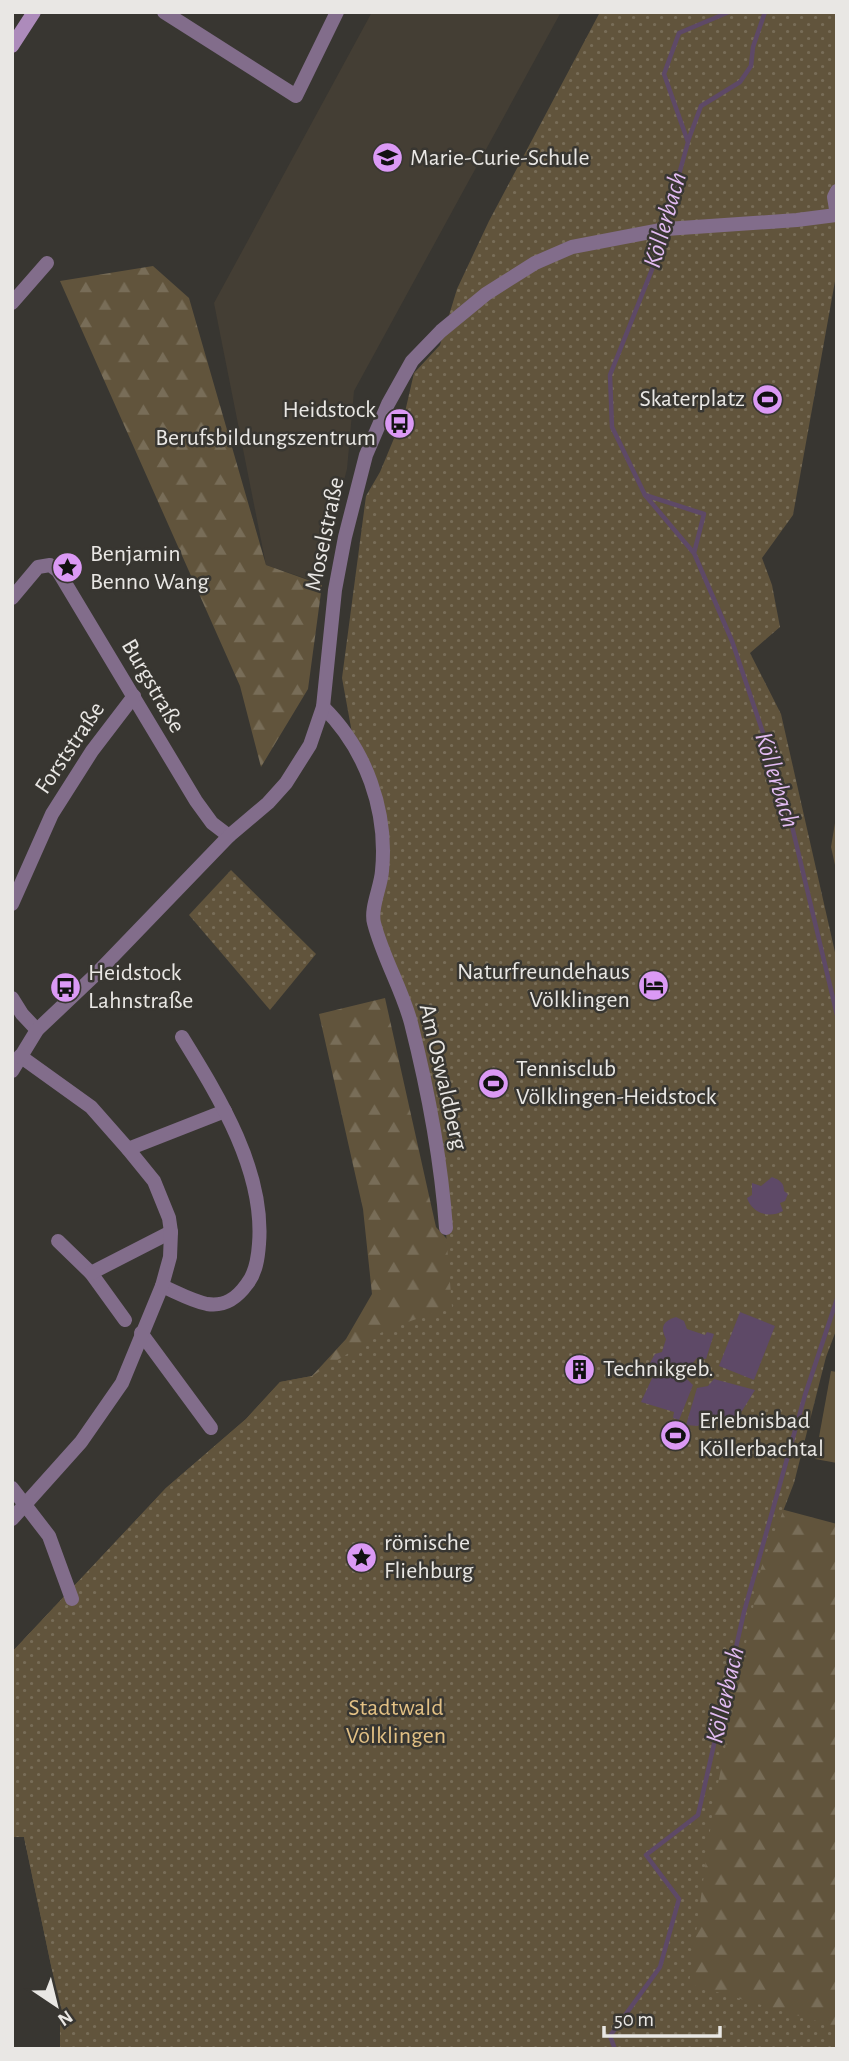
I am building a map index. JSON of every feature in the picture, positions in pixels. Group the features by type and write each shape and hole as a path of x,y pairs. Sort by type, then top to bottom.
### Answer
{"street":[{"path":"12,46 34,12"},
{"path":"164,12 296,96 337,12"},
{"path":"836,215 834,197 837,191"},
{"name":"Moselstraße","path":"12,1071 37,1030 94,976 229,836 268,803 286,783 310,745 323,707 335,590 346,529 366,455 387,404 412,361 441,331 486,294 535,263 572,247 666,229 836,215"},
{"path":"12,303 47,263"},
{"name":"Burgstraße","path":"12,598 38,568 50,565 58,571 196,801 212,822 229,836"},
{"name":"Forststraße","path":"12,904 52,814 92,751 134,696"},
{"name":"Am Oswaldberg","path":"323,707 337,720 364,763 382,820 382,871 373,920 410,1021 442,1171 446,1228"},
{"path":"12,998 37,1030"},
{"path":"162,1286 206,1304 223,1303 238,1297 251,1279 258,1259 261,1225 248,1165 225,1111 182,1037"},
{"path":"12,1519 81,1442 121,1383 162,1286 170,1257 171,1231 169,1218 154,1181 128,1149 91,1107 20,1056"},
{"path":"128,1149 225,1111"},
{"path":"91,1273 171,1231"},
{"path":"58,1241 91,1273 125,1320"},
{"path":"141,1334 211,1428"},
{"path":"12,1488 49,1536 72,1599"}],"shaded area":[{"name":"Marie-Curie-Schule","path":"372,12 561,12 354,391 347,469 331,529 310,580 266,565 214,303"},
{"path":"772,1177 781,1182 788,1194 785,1201 780,1203 783,1211 762,1213 749,1203 747,1198 752,1195 752,1183 761,1186"},
{"path":"740,1312 775,1326 754,1380 719,1366"},
{"path":"676,1317 684,1321 687,1329 705,1335 707,1332 714,1334 706,1359 697,1358 686,1371 686,1378 693,1385 679,1420 673,1418 674,1412 641,1402 655,1372 650,1363 655,1354 662,1352 666,1339 664,1325"},
{"path":"714,1379 755,1390 742,1411 726,1422 723,1418 697,1426 686,1425 697,1388 708,1386"}],"green space":[{"name":"Stadtwald Völklingen","path":"600,12 837,12 837,270 793,515 762,558 772,585 780,627 750,653 781,714 837,961 837,1328 826,1357 794,1483 761,1568 713,1809 689,1984 837,2027 837,2049 60,2049 60,2008 24,1837 12,1837 12,1652 166,1488 246,1419 280,1382 312,1376 387,1329 452,1307 441,1171 410,1021 373,920 382,820 352,733 342,678 366,496 380,472 405,412 414,373 440,345 457,289 489,221"},
{"path":"153,266 189,298 266,565 322,585 308,689 261,767 240,686 60,281"},
{"path":"837,811 837,874 831,847"},
{"path":"231,870 316,954 270,1010 189,915"},
{"path":"385,998 436,1227 466,1260 755,1502 837,1524 837,2049 60,2049 60,2008 24,1837 12,1837 12,1652 166,1488 246,1419 280,1382 312,1376 346,1339 372,1294 363,1209 319,1014"},
{"path":"831,1371 837,1372 837,1463 815,1459"}],"waterway":[{"name":"Köllerbach","path":"665,225 688,142 664,74 679,33 729,12"},
{"name":"Köllerbach","path":"688,141 701,106 740,82 751,66 753,47 765,12"},
{"name":"Köllerbach","path":"663,233 653,267 610,375 612,427 645,495 704,514 694,553 732,641 786,801 837,1015"},
{"name":"Köllerbach","path":"645,495 693,552"},
{"name":"Köllerbach","path":"615,2049 610,2036 660,1967 679,1899 646,1855 698,1815 744,1612 805,1395 837,1299"}],"place":[{"name":"Marie-Curie-Schule","path":"387,158"},
{"name":"Skaterplatz","path":"768,399"},
{"name":"Heidstock Berufsbildungszentrum","path":"399,424"},
{"name":"Benjamin Benno Wang","path":"67,568"},
{"name":"Naturfreundehaus Völklingen","path":"653,986"},
{"name":"Heidstock Lahnstraße","path":"65,987"},
{"name":"Tennisclub Völklingen-Heidstock","path":"493,1083"},
{"name":"Technikgeb.","path":"580,1369"},
{"name":"Erlebnisbad Köllerbachtal","path":"676,1435"},
{"name":"römische Fliehburg","path":"361,1557"}]}
